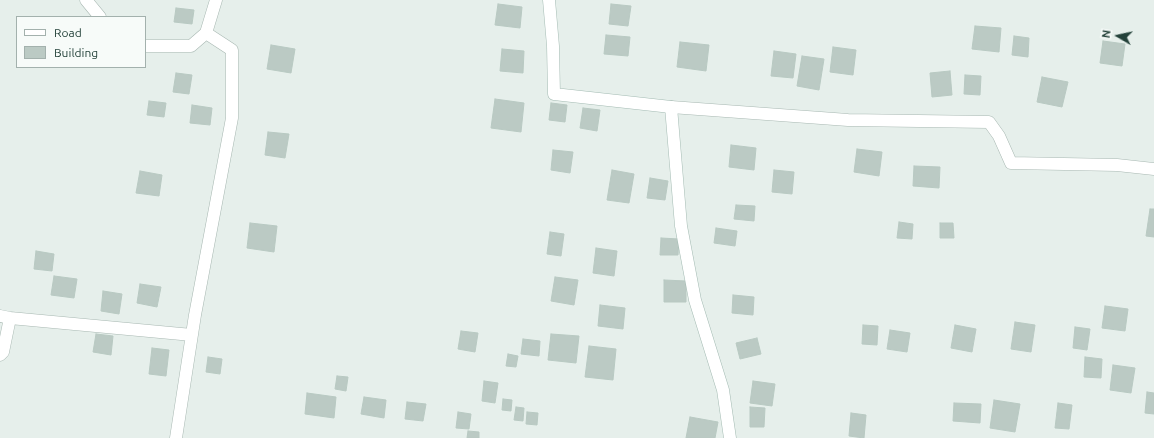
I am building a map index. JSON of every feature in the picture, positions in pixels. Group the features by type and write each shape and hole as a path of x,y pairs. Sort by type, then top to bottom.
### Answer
{"street":[{"path":"86,0 99,16"},
{"path":"146,46 191,46 206,33 216,0"},
{"path":"549,0 553,46 554,94 670,107 848,120 989,122 999,136 1011,163 1117,165 1154,168"},
{"path":"176,438 192,335 232,118 232,50 206,33"},
{"path":"670,107 681,226 696,300 723,390 730,438"},
{"path":"0,355 3,352 5,317 192,335"}],"building":[{"path":"498,4 522,7 520,28 495,25"},
{"path":"611,4 631,6 628,26 609,24"},
{"path":"176,8 194,10 192,24 174,22"},
{"path":"975,26 1001,28 999,52 972,49"},
{"path":"606,35 630,37 628,56 604,54"},
{"path":"1014,36 1029,38 1028,57 1012,55"},
{"path":"1103,41 1125,44 1122,66 1100,63"},
{"path":"680,42 709,45 706,71 677,67"},
{"path":"271,45 295,49 291,73 267,69"},
{"path":"833,47 856,50 853,75 830,72"},
{"path":"502,49 524,51 523,73 500,71"},
{"path":"774,51 796,54 793,78 771,76"},
{"path":"802,56 824,59 819,90 797,86"},
{"path":"950,71 952,95 932,97 930,73"},
{"path":"176,73 192,75 189,94 173,92"},
{"path":"965,75 981,76 980,95 964,94"},
{"path":"1042,77 1068,82 1062,107 1037,102"},
{"path":"495,99 524,103 521,132 491,128"},
{"path":"149,101 166,103 164,117 147,115"},
{"path":"551,103 567,105 565,122 549,120"},
{"path":"192,105 212,108 210,125 190,123"},
{"path":"583,108 600,110 597,131 580,128"},
{"path":"268,132 289,134 285,158 265,155"},
{"path":"731,145 756,148 754,170 729,167"},
{"path":"857,149 882,152 879,176 854,172"},
{"path":"553,150 573,152 570,173 551,170"},
{"path":"914,166 940,167 939,188 913,186"},
{"path":"612,170 634,174 629,203 607,200"},
{"path":"774,170 794,172 792,194 772,192"},
{"path":"140,171 162,175 159,196 136,193"},
{"path":"650,178 668,181 665,200 647,198"},
{"path":"736,205 755,206 754,221 734,219"},
{"path":"1150,209 1154,209 1154,237 1146,236"},
{"path":"899,222 913,224 912,239 897,238"},
{"path":"250,223 277,226 274,252 247,248"},
{"path":"940,223 953,223 954,238 940,238"},
{"path":"716,228 737,231 735,246 714,243"},
{"path":"550,232 564,234 561,256 547,254"},
{"path":"661,238 679,239 678,255 660,255"},
{"path":"596,248 617,251 614,276 593,273"},
{"path":"36,251 54,254 52,271 34,269"},
{"path":"54,276 77,279 74,298 51,295"},
{"path":"555,277 578,280 574,305 551,301"},
{"path":"664,280 686,281 686,302 664,302"},
{"path":"140,284 161,287 157,307 137,303"},
{"path":"103,291 122,294 119,314 101,311"},
{"path":"733,295 754,297 753,315 732,313"},
{"path":"600,305 625,308 623,329 598,326"},
{"path":"1105,306 1128,309 1125,331 1102,328"},
{"path":"1015,322 1035,325 1031,352 1011,349"},
{"path":"863,325 878,326 877,345 862,344"},
{"path":"955,325 976,329 972,352 951,348"},
{"path":"1075,327 1090,329 1087,350 1073,348"},
{"path":"890,330 910,333 907,352 887,349"},
{"path":"461,331 478,333 475,352 458,349"},
{"path":"96,334 113,336 111,355 93,352"},
{"path":"551,334 579,336 576,363 548,360"},
{"path":"757,338 761,354 740,359 736,343"},
{"path":"523,339 540,341 539,356 521,354"},
{"path":"589,346 616,349 613,380 585,377"},
{"path":"152,348 169,350 166,376 149,374"},
{"path":"508,354 518,356 516,367 506,366"},
{"path":"208,357 222,359 220,374 206,372"},
{"path":"1085,357 1102,359 1101,378 1084,377"},
{"path":"1113,365 1135,368 1131,393 1110,390"},
{"path":"337,376 348,377 346,391 335,389"},
{"path":"484,381 498,383 495,403 482,401"},
{"path":"753,381 775,384 772,406 750,403"},
{"path":"1147,392 1154,393 1154,414 1145,413"},
{"path":"307,393 336,397 334,418 305,414"},
{"path":"364,397 386,400 384,418 361,414"},
{"path":"503,399 512,400 511,411 502,410"},
{"path":"994,400 1020,404 1015,432 990,428"},
{"path":"407,402 426,404 423,421 405,419"},
{"path":"954,403 981,404 980,423 953,421"},
{"path":"1058,403 1072,405 1069,429 1055,428"},
{"path":"516,407 524,408 523,421 514,420"},
{"path":"750,407 765,408 764,427 750,427"},
{"path":"458,412 471,414 469,429 456,428"},
{"path":"527,412 538,413 537,425 526,424"},
{"path":"851,413 866,415 864,438 849,436"},
{"path":"690,417 718,422 715,438 686,438"},
{"path":"468,431 479,432 479,438 467,438"}]}
